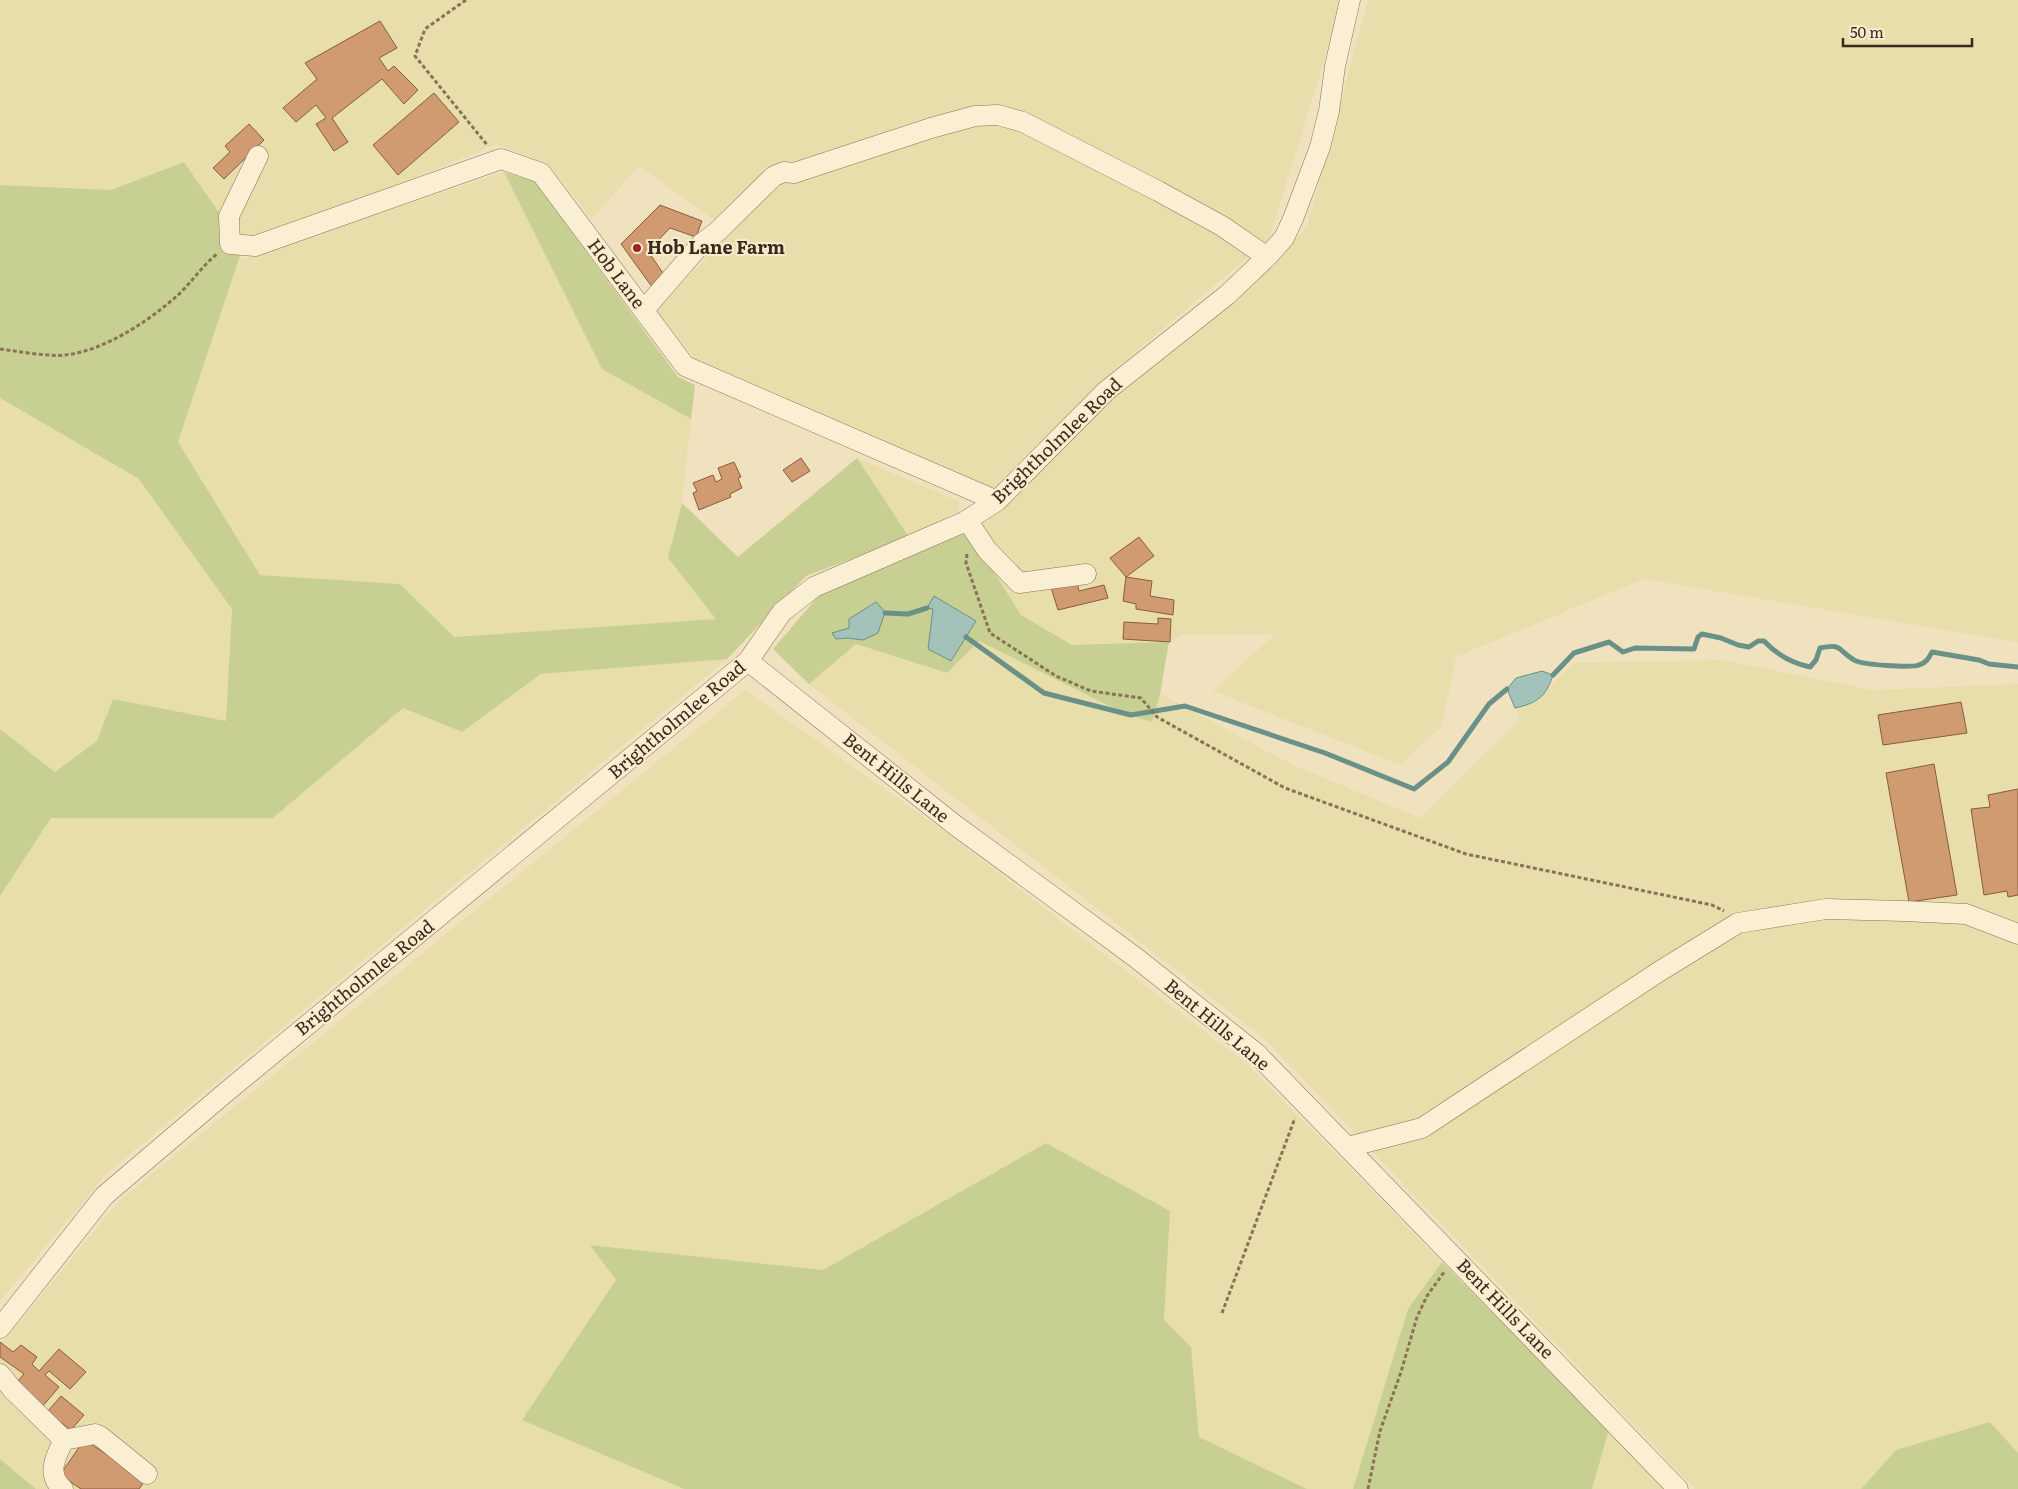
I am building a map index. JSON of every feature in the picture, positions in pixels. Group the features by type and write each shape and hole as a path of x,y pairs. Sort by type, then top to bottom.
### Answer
{"street":[{"name":"Brightholmlee Road","path":"0,1328 104,1196 211,1105 748,661 782,612 814,587 964,522 997,501 1106,391 1227,295 1267,257 1284,238 1320,146 1329,111 1335,66 1350,0"},
{"path":"644,310 701,244 718,231 774,176 784,172 794,173 930,128 975,116 998,115 1023,122 1222,226 1267,257"},
{"path":"258,156 229,216 230,244 254,246 497,160"},
{"name":"Hob Lane","path":"497,160 500,159 541,173 685,366 997,501"},
{"path":"964,522 987,550 1019,583 1086,574"},
{"name":"Bent Hills Lane","path":"748,661 954,826 1135,958 1248,1047 1348,1147 1678,1489"},
{"path":"1348,1147 1422,1128 1660,971 1738,923 1826,909 1904,911 1966,914 2018,934"},
{"path":"0,1374 12,1389 64,1440"},
{"path":"64,1440 95,1434 100,1436 147,1474"},
{"path":"64,1440 52,1467 53,1475 58,1485 64,1489"}],"path":[{"path":"466,0 425,29 415,56 489,147 497,160"},
{"path":"0,349 64,355 107,343 143,322 178,294 206,263 230,244"},
{"path":"964,522 967,530 966,564 990,633 1056,676 1091,692 1140,698 1157,717 1285,788 1466,854 1712,905 1734,916 1738,923"},
{"path":"1222,1313 1293,1122 1305,1103"},
{"path":"1368,1489 1380,1431 1402,1372 1417,1317 1427,1296 1448,1267 1450,1253"}],"shaded area":[{"path":"0,0 1343,0 1269,239 1112,372 995,491 695,358 656,311 731,232 639,166 592,219 547,163 498,145 243,247 184,162 111,190 0,185"},
{"path":"1368,0 2018,0 2018,642 1643,579 1456,657 1442,726 1400,765 1213,691 1275,634 1181,635 1169,642 1072,645 1021,615 966,528 989,517 1124,388 1235,301 1307,227"},
{"path":"504,172 602,369 691,419 682,503 668,558 717,619 453,637 400,584 260,575 178,442 239,260"},
{"path":"0,398 139,479 232,609 226,721 113,699 97,741 55,772 0,729"},
{"path":"857,458 960,502 958,511 909,537"},
{"path":"979,641 1123,713 1152,722 1160,694 1293,765 1420,818 1520,719 1515,708 1533,703 1574,663 1722,660 1873,690 2018,684 2018,1453 1990,1422 1896,1450 1861,1489 1695,1489 1266,1040 809,684 856,644 947,673"},
{"path":"727,659 108,1172 0,1301 0,896 51,818 273,818 403,708 462,732 541,674"},
{"path":"745,690 945,832 1247,1064 1442,1262 1408,1309 1353,1489 1307,1489 1199,1437 1191,1347 1164,1320 1170,1211 1046,1143 823,1270 591,1245 616,1280 523,1420 684,1489 36,1489 0,1459 0,1344 119,1201"},
{"path":"1609,1429 1666,1489 1592,1489"}],"green space":[{"path":"184,162 243,247 178,442 260,575 400,584 454,637 716,619 668,558 682,503 738,557 857,458 909,537 806,576 727,659 541,674 462,732 403,708 273,818 51,818 0,896 0,729 55,772 97,741 113,699 226,721 232,609 139,479 0,398 0,185 111,190"},
{"path":"504,172 535,182 678,377 695,385 691,419 602,369"},
{"path":"966,528 1021,615 1072,645 1169,642 1160,694 1152,722 1123,713 979,641 947,673 856,644 809,684 773,649 820,594"},
{"path":"1046,1143 1170,1211 1164,1320 1191,1347 1199,1437 1307,1489 684,1489 522,1420 616,1280 590,1245 823,1270"},
{"path":"1442,1262 1609,1429 1592,1489 1353,1489 1408,1309"},
{"path":"1990,1422 2018,1453 2018,1489 1861,1489 1896,1450"},
{"path":"0,1459 36,1489 0,1489"}],"water":[{"path":"934,596 976,621 951,661 928,649 933,609 927,608"},
{"path":"876,602 885,612 878,633 863,640 836,639 832,633 849,628 849,619"},
{"path":"1542,671 1553,675 1544,694 1529,704 1515,708 1507,689 1516,678"}],"building":[{"path":"380,21 397,48 379,58 388,71 394,66 418,90 404,104 382,79 332,118 348,142 334,151 316,124 326,118 316,105 296,122 283,108 317,79 305,63"},
{"path":"434,93 459,122 398,175 373,145"},
{"path":"249,124 264,140 224,179 213,168 230,152 225,146"},
{"name":"Hob Lane Farm","path":"660,205 702,221 696,237 670,228 648,251 667,279 655,291 621,244"},
{"path":"801,458 810,471 792,482 783,470"},
{"path":"734,462 741,477 738,478 742,488 730,494 731,497 699,510 693,493 697,491 693,483 713,475 716,482 722,479 718,468"},
{"path":"1139,537 1154,556 1126,577 1110,558"},
{"path":"1126,577 1152,581 1150,596 1174,600 1173,615 1136,609 1136,604 1123,601"},
{"path":"1076,578 1079,591 1104,585 1108,598 1058,610 1050,584"},
{"path":"1158,618 1171,619 1170,642 1123,639 1124,622 1158,624"},
{"path":"1961,702 1967,733 1883,745 1878,715"},
{"path":"1934,764 1957,895 1909,902 1886,773"},
{"path":"2018,789 2018,895 2008,897 2007,891 1984,895 1971,809 1990,807 1988,795"},
{"path":"0,1342 13,1352 21,1345 37,1357 32,1364 39,1371 59,1349 86,1372 70,1389 49,1371 45,1375 59,1387 42,1407 18,1381 24,1374 0,1357"},
{"path":"61,1396 84,1415 71,1430 47,1412"},
{"path":"84,1440 146,1479 139,1489 81,1489 60,1475"}],"waterway":[{"path":"885,613 908,614 927,608"},
{"path":"1553,675 1574,653 1609,642 1623,652 1635,648 1694,649 1698,637 1702,634 1749,647 1758,641 1764,641 1785,658 1810,667 1816,660 1820,648 1833,646 1839,648 1854,660 1876,665 1919,665 1924,663 1932,652 1979,660 1989,664 2018,667"},
{"path":"966,637 1044,693 1131,715 1185,706 1325,753 1414,789 1448,762 1489,704 1507,689"}],"place":[{"name":"Hob Lane Farm","path":"637,248"}]}
